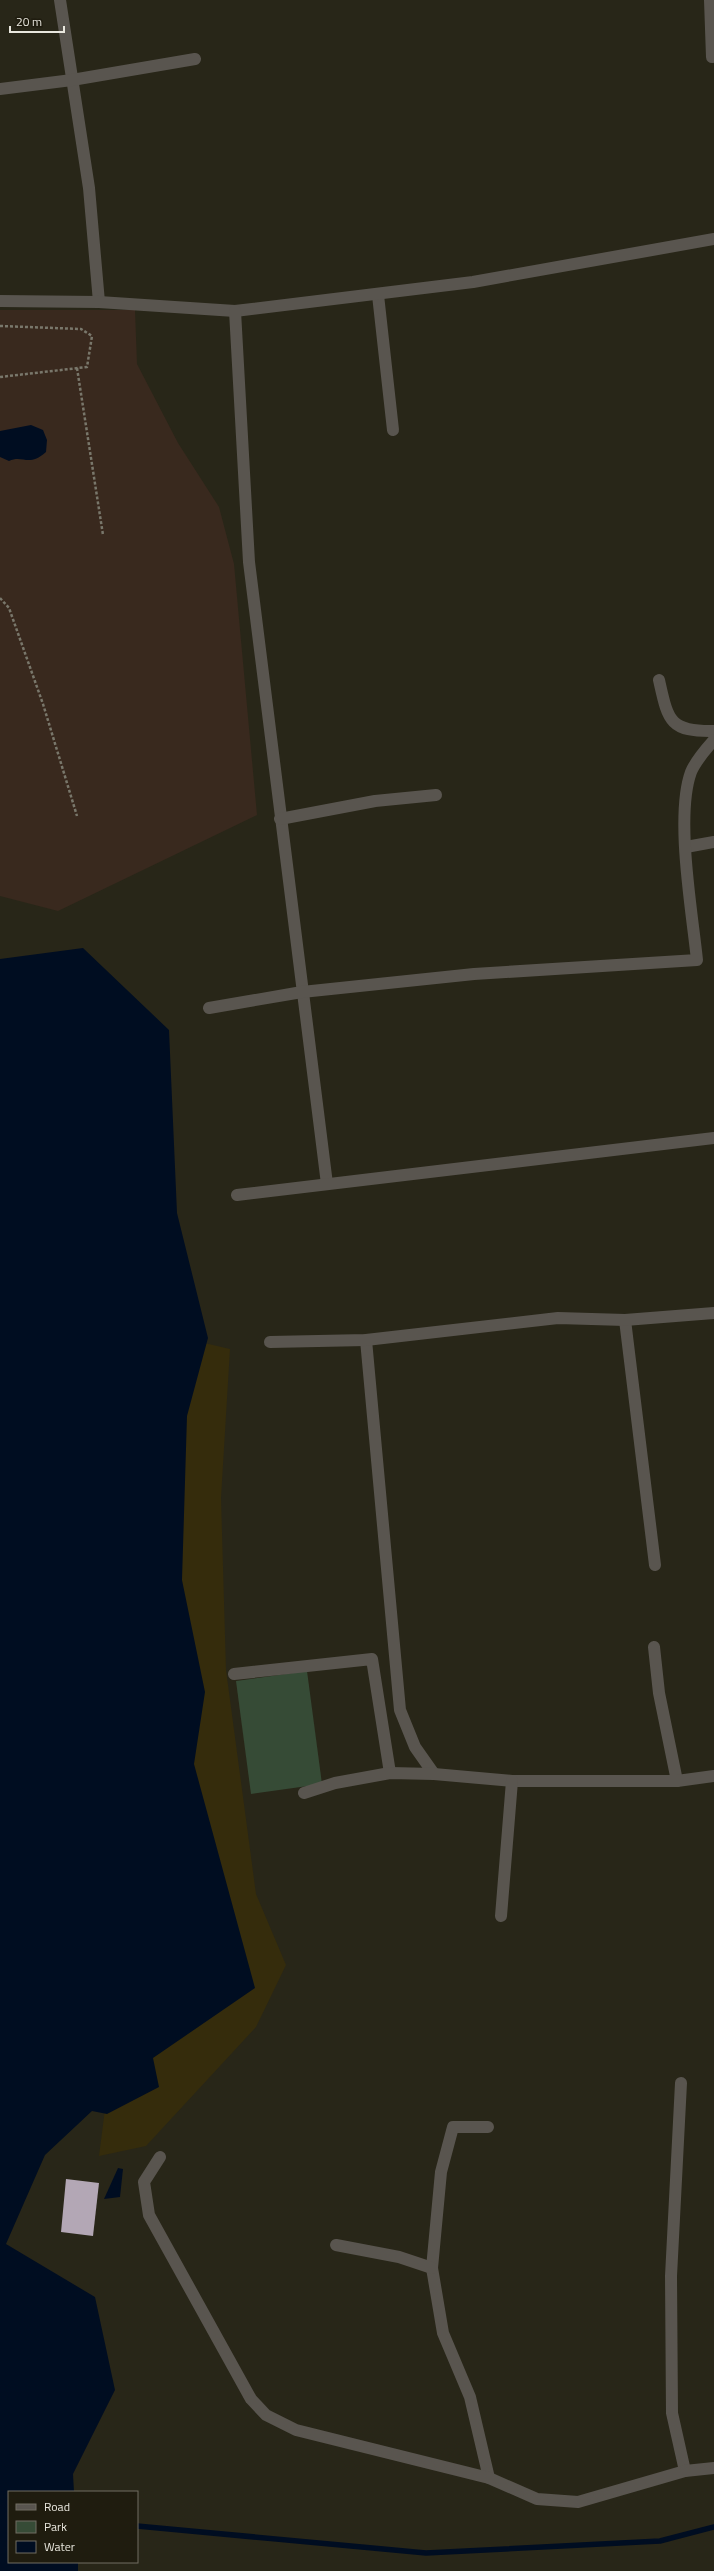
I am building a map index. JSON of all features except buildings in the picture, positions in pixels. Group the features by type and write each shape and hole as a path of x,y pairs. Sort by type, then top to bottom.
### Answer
{"street":[{"path":"60,0 89,188 99,302"},
{"path":"710,0 712,57"},
{"path":"0,89 72,80 195,59"},
{"path":"0,301 99,302 235,311 378,295 473,282 714,239"},
{"path":"378,295 393,430"},
{"path":"235,311 249,562 280,819 327,1184"},
{"path":"659,680 666,712 674,724 689,731 714,731"},
{"path":"209,1008 302,992 474,974 697,960 686,847 685,819 688,782 697,761 714,740"},
{"path":"280,819 375,801 436,795"},
{"path":"686,847 714,842"},
{"path":"237,1195 714,1138"},
{"path":"270,1342 366,1340 558,1318 625,1320 714,1313"},
{"path":"625,1320 655,1565"},
{"path":"366,1340 378,1454 400,1710 415,1747 434,1774"},
{"path":"654,1647 660,1693 677,1781"},
{"path":"234,1674 372,1659 390,1773"},
{"path":"304,1793 335,1783 390,1773 434,1774 512,1781 677,1781 714,1776"},
{"path":"501,1916 512,1781"},
{"path":"681,2083 671,2276 672,2413 686,2471"},
{"path":"488,2127 453,2127 441,2172 432,2268 443,2333 470,2397 489,2478"},
{"path":"160,2157 144,2182 149,2215 251,2399 266,2415 296,2430 489,2478 537,2499 578,2502 686,2471 714,2468"},
{"path":"336,2246 399,2257 432,2268"}],"path":[{"path":"0,326 81,329 92,336 87,367 0,377"},
{"path":"78,368 103,535"},
{"path":"0,598 9,608 12,616 43,704 77,816"}],"shaded area":[{"path":"0,310 135,310 137,364 178,443 219,507 234,564 257,815 58,911 0,896"}],"green space":[{"path":"307,1671 322,1784 251,1794 236,1681"}],"sand":[{"path":"200,1342 230,1349 221,1498 226,1670 256,1894 286,1965 256,2027 146,2146 99,2156 105,2109 145,2055 187,1763 173,1547 177,1417"}],"water":[{"path":"31,425 43,430 47,440 46,452 40,457 30,460 14,459 9,461 0,457 0,431"},
{"path":"83,948 169,1030 177,1213 208,1338 187,1416 182,1580 205,1692 194,1764 255,1988 153,2058 159,2087 107,2114 92,2111 45,2155 6,2244 95,2297 115,2390 73,2474 74,2491 8,2491 8,2563 78,2563 78,2571 0,2571 0,959"},
{"path":"118,2168 123,2169 120,2197 104,2199"}],"waterway":[{"path":"138,2526 426,2553 660,2541 714,2527"}]}
